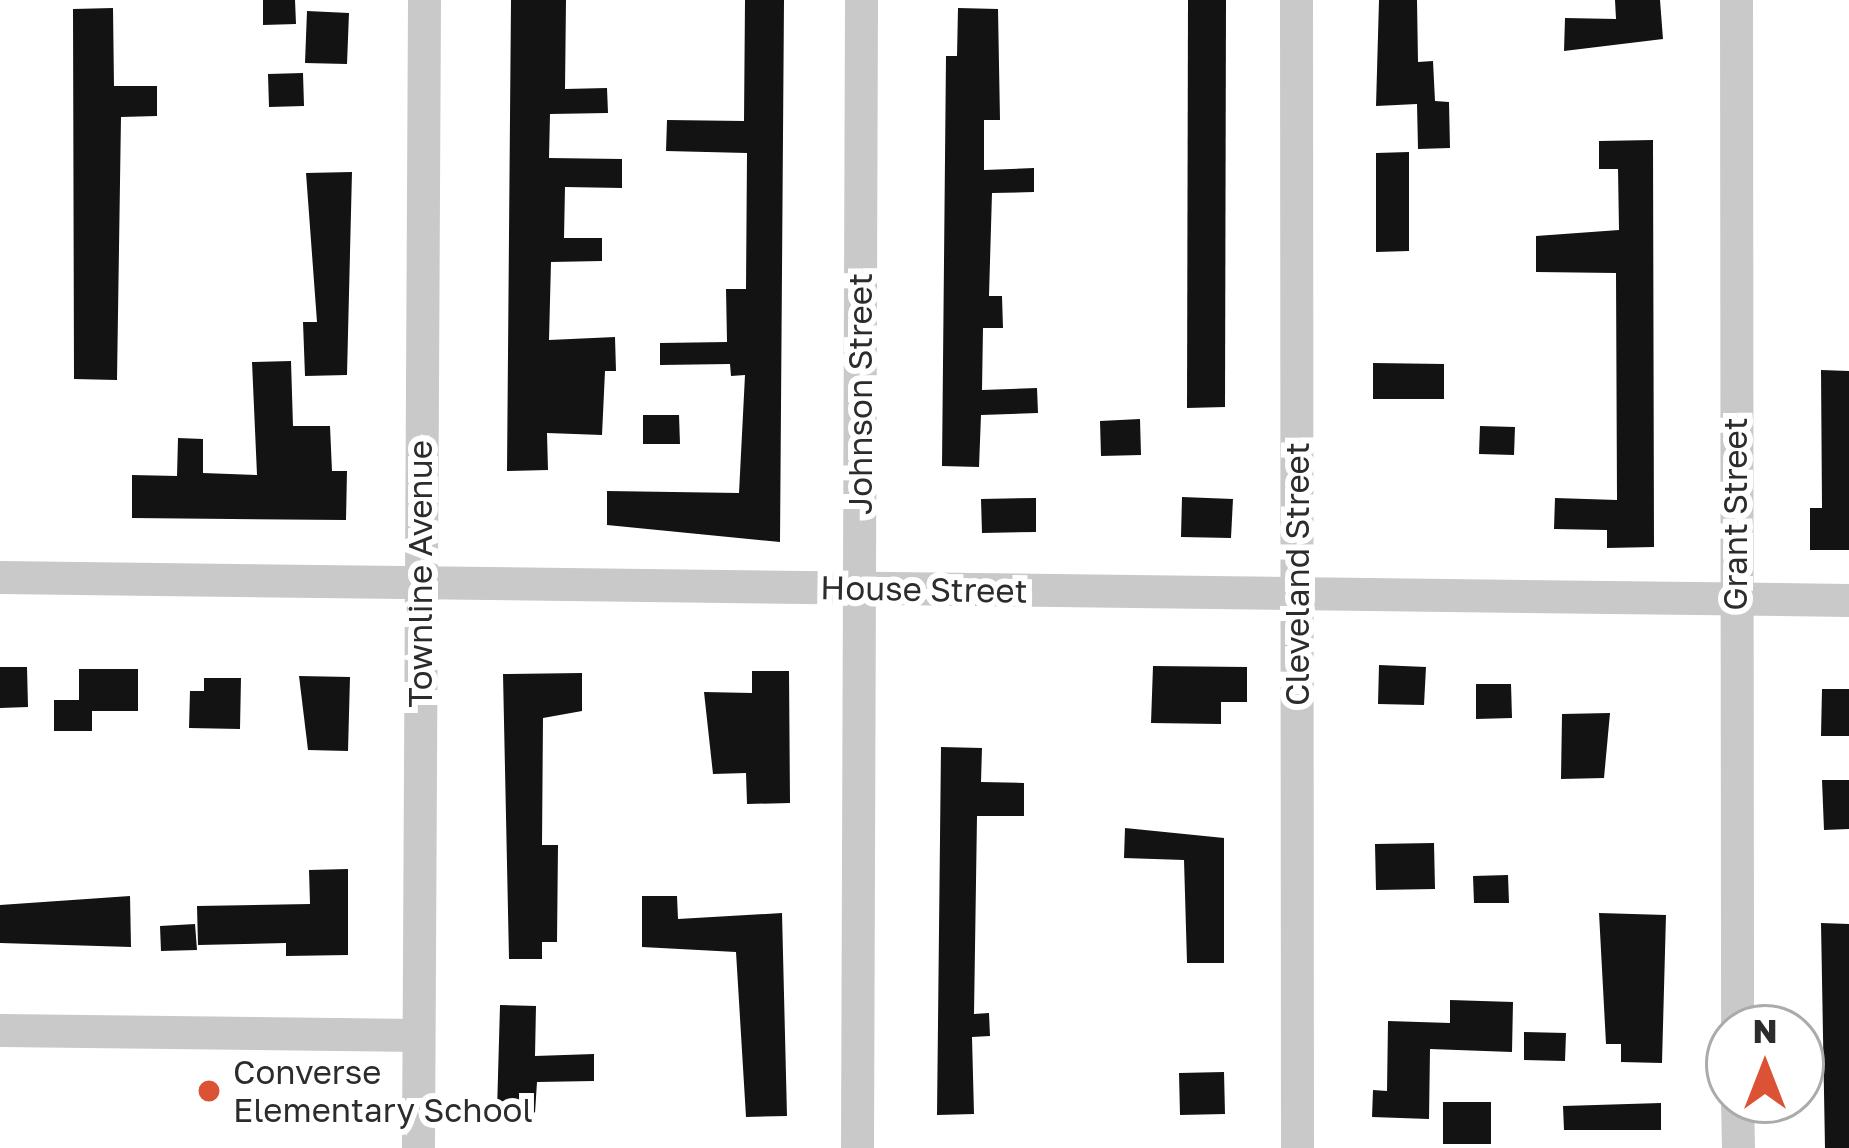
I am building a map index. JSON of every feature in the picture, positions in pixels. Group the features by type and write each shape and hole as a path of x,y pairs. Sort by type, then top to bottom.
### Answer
{"street":[{"name":"Townline Avenue","path":"418,1148 424,0"},
{"name":"Johnson Street","path":"856,1148 861,0"},
{"name":"Cleveland Street","path":"1296,0 1297,1148"},
{"name":"Grant Street","path":"1736,0 1737,1004"},
{"name":"House Street","path":"0,578 1849,600"},
{"path":"0,1030 418,1035"}],"building":[{"path":"263,0 295,0 296,24 263,25"},
{"path":"511,0 566,0 565,89 607,88 608,113 550,114 549,158 622,159 622,188 565,187 564,238 602,238 602,261 551,262 549,340 615,337 616,371 605,371 602,435 547,433 548,470 507,471"},
{"path":"745,0 784,0 780,542 607,525 607,491 739,493 745,375 731,376 730,364 660,365 660,343 727,342 726,289 746,289 747,153 666,151 667,120 744,121"},
{"path":"1188,0 1226,0 1225,407 1187,408"},
{"path":"1379,0 1417,0 1418,62 1433,61 1435,101 1449,102 1450,148 1418,149 1417,104 1376,106"},
{"path":"1615,0 1660,0 1663,39 1564,51 1565,18 1616,19"},
{"path":"113,8 114,86 157,86 157,116 121,117 117,380 74,379 73,9"},
{"path":"958,8 998,9 1000,120 984,120 984,170 1034,168 1034,192 992,193 989,296 1002,296 1003,328 983,328 982,390 1037,388 1038,413 981,415 979,467 942,466 946,56 957,56"},
{"path":"307,11 349,13 347,64 305,63"},
{"path":"303,73 304,106 269,107 268,74"},
{"path":"1653,140 1654,547 1607,548 1607,530 1554,529 1555,498 1617,500 1616,273 1536,272 1536,236 1619,230 1618,169 1599,169 1599,141"},
{"path":"1409,152 1409,251 1376,252 1376,153"},
{"path":"352,172 347,375 305,376 303,322 317,322 306,173"},
{"path":"291,361 293,426 330,426 332,471 347,471 346,520 132,518 132,475 177,476 178,438 203,439 203,473 257,475 252,362"},
{"path":"1373,363 1444,364 1444,399 1373,399"},
{"path":"1821,370 1849,371 1849,550 1810,550 1810,508 1822,508"},
{"path":"643,415 679,415 680,444 643,444"},
{"path":"1140,419 1141,455 1101,456 1100,421"},
{"path":"1480,426 1515,427 1514,455 1479,454"},
{"path":"1182,497 1233,499 1231,538 1181,537"},
{"path":"1036,498 1036,532 982,533 981,499"},
{"path":"1379,665 1426,667 1424,705 1378,704"},
{"path":"1153,666 1247,667 1247,702 1221,702 1221,724 1151,723"},
{"path":"0,667 27,667 28,707 0,708"},
{"path":"79,669 138,669 138,711 92,711 92,731 54,731 54,700 79,700"},
{"path":"752,671 789,671 790,803 747,804 746,773 713,774 704,692 752,693"},
{"path":"582,673 582,711 543,718 542,845 558,845 557,942 542,942 542,959 509,959 503,674"},
{"path":"299,676 350,677 348,751 308,750"},
{"path":"204,678 241,678 240,729 189,728 190,691 204,691"},
{"path":"1476,684 1511,684 1512,718 1476,719"},
{"path":"1822,689 1849,689 1849,736 1821,736"},
{"path":"1610,713 1604,778 1561,779 1562,714"},
{"path":"941,747 982,748 981,782 1024,783 1024,816 977,816 974,1014 989,1013 990,1036 972,1037 974,1114 937,1115"},
{"path":"1822,780 1849,780 1849,829 1824,830"},
{"path":"1125,828 1224,838 1224,963 1187,963 1184,860 1124,858"},
{"path":"1434,843 1435,889 1376,890 1375,844"},
{"path":"348,869 348,955 286,956 286,943 198,945 197,906 310,904 309,870"},
{"path":"1508,875 1509,903 1474,903 1473,876"},
{"path":"130,896 131,947 0,943 0,905"},
{"path":"642,896 677,896 678,919 782,913 787,1116 746,1117 736,952 642,947"},
{"path":"1599,913 1666,915 1662,1063 1621,1062 1621,1044 1606,1044"},
{"path":"1821,923 1849,924 1849,1148 1825,1148"},
{"path":"195,924 197,950 161,951 160,926"},
{"path":"1450,1000 1513,1002 1512,1052 1430,1049 1429,1119 1372,1117 1373,1090 1387,1091 1388,1021 1450,1023"},
{"path":"500,1005 536,1006 535,1056 594,1054 594,1081 537,1082 535,1113 497,1111"},
{"path":"1524,1032 1566,1033 1565,1061 1524,1060"},
{"path":"1224,1072 1225,1114 1180,1115 1179,1073"},
{"path":"1443,1102 1491,1102 1491,1144 1443,1144"},
{"path":"1661,1103 1661,1130 1564,1130 1563,1106"}],"place":[{"name":"Converse Elementary School","path":"209,1091"}]}
